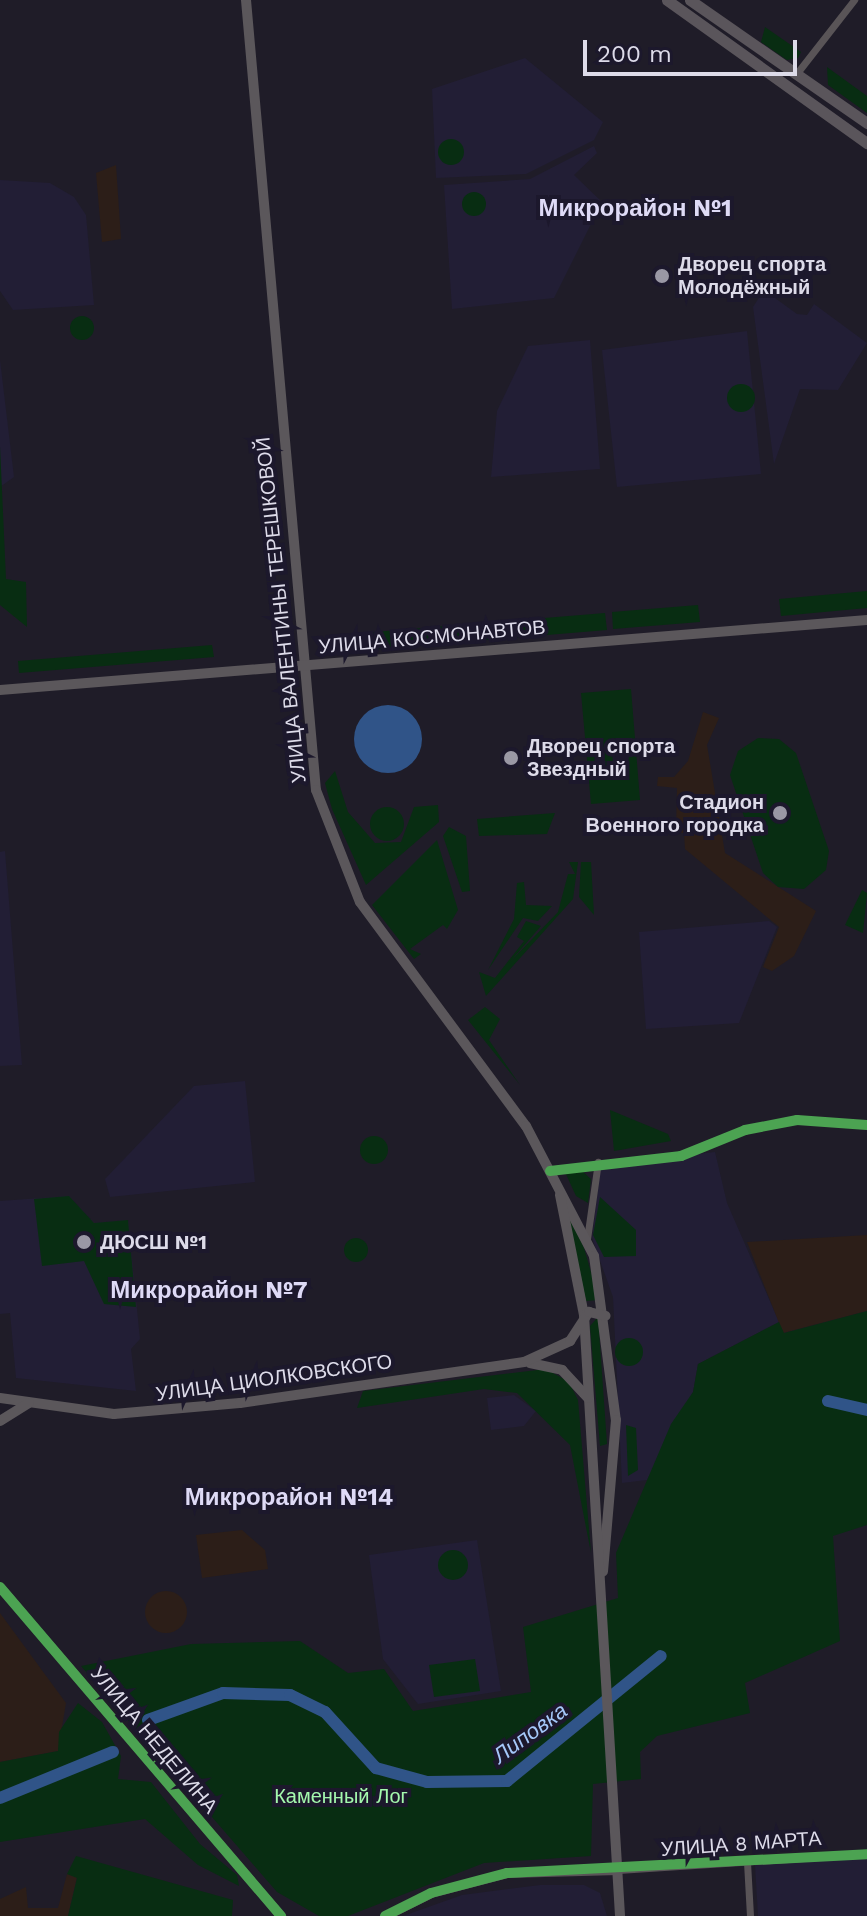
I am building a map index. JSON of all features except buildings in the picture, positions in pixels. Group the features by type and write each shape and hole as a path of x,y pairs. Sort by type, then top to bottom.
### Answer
{"main road":[{"name":"УЛИЦА ВАЛЕНТИНЫ ТЕРЕШКОВОЙ","path":"246,0 301,666 316,790 347,879 382,937 507,1098 587,1239 606,1316 616,1444 616,1479 604,1574"},
{"path":"667,0 867,143"},
{"path":"690,0 867,123"},
{"name":"УЛИЦА КОСМОНАВТОВ","path":"0,690 867,620"},
{"name":"УЛИЦА ВАЛЕНТИНЫ ТЕРЕШКОВОЙ","path":"560,1193 584,1315 604,1574 620,1916"},
{"path":"524,1362 570,1341 584,1315 606,1316"},
{"path":"524,1362 562,1370 591,1404"},
{"name":"УЛИЦА ЦИОЛКОВСКОГО","path":"0,1398 29,1403 158,1412 524,1362"},
{"path":"1,1421 29,1403"},
{"path":"594,1449 608,1452 616,1444"},
{"path":"595,1462 616,1479"}],"street":[{"path":"797,73 854,0"},
{"path":"550,1171 598,1162 681,1156 745,1130 797,1120 867,1125"},
{"path":"587,1239 598,1162"},
{"path":"581,1164 597,1176"},
{"name":"УЛИЦА НЕДЕЛИНА","path":"0,1587 281,1916"},
{"name":"УЛИЦА 8 МАРТА","path":"618,1870 867,1854"},
{"path":"747,1862 750,1916"},
{"path":"385,1916 431,1893 507,1873 618,1870"}],"shaded area":[{"path":"525,58 603,122 594,140 526,174 436,178 432,89"},
{"path":"594,146 597,153 574,175 602,202 554,298 452,309 444,185 530,179"},
{"path":"116,165 121,239 102,242 96,173"},
{"path":"0,180 50,183 74,197 86,215 94,305 13,310 0,291"},
{"path":"764,290 797,314 807,315 814,304 867,343 838,390 800,389 774,464 753,307"},
{"path":"747,331 761,474 617,487 602,350"},
{"path":"590,340 600,469 491,477 497,411 528,346"},
{"path":"0,360 14,477 0,487"},
{"path":"703,712 719,718 707,745 725,853 816,911 794,956 772,971 763,967 779,927 685,849 684,833 676,832 677,788 657,786 658,777 674,777 688,761"},
{"path":"5,851 22,1065 0,1066 0,852"},
{"path":"769,921 777,927 739,1023 646,1029 639,932"},
{"path":"245,1081 255,1182 110,1197 105,1179 194,1086"},
{"path":"715,1152 727,1203 779,1322 698,1364 693,1392 647,1480 622,1483 613,1297 592,1238 601,1164"},
{"path":"69,1196 94,1223 128,1220 140,1339 131,1349 136,1391 16,1378 10,1313 0,1314 0,1201"},
{"path":"867,1235 867,1311 783,1333 747,1242"},
{"path":"514,1395 536,1411 524,1426 491,1430 487,1398"},
{"path":"242,1530 265,1550 268,1569 202,1578 196,1535"},
{"path":"477,1540 501,1691 418,1704 383,1659 369,1555"},
{"path":"166,1591 181,1597 187,1612 181,1627 166,1633 151,1627 145,1612 151,1597"},
{"path":"0,1613 66,1703 58,1751 0,1762"},
{"path":"867,1858 867,1916 758,1916 755,1865"},
{"path":"67,1874 77,1877 68,1916 0,1916 0,1899 26,1887 28,1908 58,1908"},
{"path":"540,1885 584,1885 600,1893 607,1916 403,1916 462,1895"}],"green space":[{"path":"765,27 801,52 798,58 787,60 761,42"},
{"path":"827,67 867,96 867,113 828,85"},
{"path":"451,139 461,142 464,152 461,162 451,165 441,162 438,152 441,142"},
{"path":"474,192 482,196 486,204 482,212 474,216 466,212 462,204 466,196"},
{"path":"82,316 91,319 94,328 91,337 82,340 73,337 70,328 73,319"},
{"path":"741,384 751,388 755,398 751,408 741,412 731,408 727,398 731,388"},
{"path":"0,446 6,579 26,582 27,627 0,605"},
{"path":"867,591 867,608 781,616 779,599"},
{"path":"698,605 700,622 613,629 612,612"},
{"path":"605,613 607,630 328,653 326,636"},
{"path":"212,645 214,657 19,673 18,661"},
{"path":"631,689 640,800 591,804 581,693"},
{"name":"Стадион Военного городка","path":"758,738 779,739 796,753 829,851 826,870 804,889 778,887 763,873 730,775 738,751"},
{"path":"335,771 348,812 375,843 401,842 414,807 438,805 439,822 366,885 332,809 325,783"},
{"path":"387,807 399,812 404,824 399,836 387,841 375,836 370,824 375,812"},
{"path":"555,813 547,834 479,836 477,819"},
{"path":"449,827 466,836 470,891 462,892 443,836"},
{"path":"437,840 458,910 447,929 443,925 410,949 421,954 414,959 372,905"},
{"path":"569,862 578,862 573,899 486,996 479,972 495,978 524,941 517,937 526,921 541,926 509,963 558,912 568,874 575,874"},
{"path":"581,862 591,862 594,915 579,897"},
{"path":"524,882 526,905 552,906 538,921 523,918 488,970 514,919 517,883"},
{"path":"862,890 867,893 863,933 845,925"},
{"path":"485,1007 500,1019 489,1040 520,1085 468,1020"},
{"path":"610,1110 668,1134 671,1141 614,1151"},
{"path":"374,1136 384,1140 388,1150 384,1160 374,1164 364,1160 360,1150 364,1140"},
{"path":"581,1170 591,1179 588,1203 576,1196 565,1172"},
{"name":"ДЮСШ №1","path":"69,1196 94,1223 128,1220 136,1307 104,1304 84,1261 42,1266 34,1199"},
{"path":"600,1197 636,1230 636,1256 604,1257 593,1235"},
{"path":"566,1209 584,1248 599,1300 586,1301"},
{"path":"356,1238 365,1241 368,1250 365,1259 356,1262 347,1259 344,1250 347,1241"},
{"name":"Каменный Лог","path":"867,1311 867,1525 833,1536 840,1641 745,1683 750,1713 657,1736 640,1752 641,1779 593,1784 591,1856 484,1863 348,1916 319,1916 277,1892 81,1666 191,1644 300,1641 348,1673 384,1669 413,1711 531,1692 523,1627 618,1598 616,1553 671,1424 693,1392 698,1364 779,1322 784,1333"},
{"path":"598,1317 607,1444 600,1446 590,1326"},
{"path":"629,1338 639,1342 643,1352 639,1362 629,1366 619,1362 615,1352 619,1342"},
{"path":"546,1369 569,1382 578,1400 591,1553 570,1445 517,1393 484,1389 357,1408 363,1391"},
{"path":"626,1425 636,1428 638,1470 628,1476"},
{"path":"453,1550 464,1554 468,1565 464,1576 453,1580 442,1576 438,1565 442,1554"},
{"path":"475,1659 480,1691 434,1697 429,1665"},
{"path":"78,1703 102,1722 121,1756 118,1779 151,1782 200,1844 237,1875 239,1886 198,1865 145,1819 0,1842 0,1762 58,1751 59,1732"},
{"path":"76,1856 233,1900 232,1916 68,1916 77,1878 67,1874"}],"water":[{"path":"388,705 412,715 422,739 412,763 388,773 364,763 354,739 364,715"}],"waterway":[{"name":"Липовка","path":"828,1401 867,1410"},
{"name":"Липовка","path":"148,1720 223,1693 290,1695 325,1712 376,1768 427,1782 507,1781 661,1656"},
{"name":"Липовка","path":"0,1798 113,1752"}],"cycle path":[{"path":"550,1171 681,1156 745,1130 797,1120 867,1125"},
{"path":"0,1587 281,1916"},
{"path":"385,1916 431,1893 507,1873 867,1854"}],"place":[{"name":"Дворец спорта Молодёжный","path":"662,276"},
{"name":"Дворец спорта Звездный","path":"511,758"},
{"name":"Стадион Военного городка","path":"780,813"},
{"name":"ДЮСШ №1","path":"84,1242"}],"district":[{"name":"Микрорайон №1","path":"635,209"},
{"name":"Микрорайон №7","path":"209,1291"},
{"name":"Микрорайон №14","path":"289,1498"}]}
